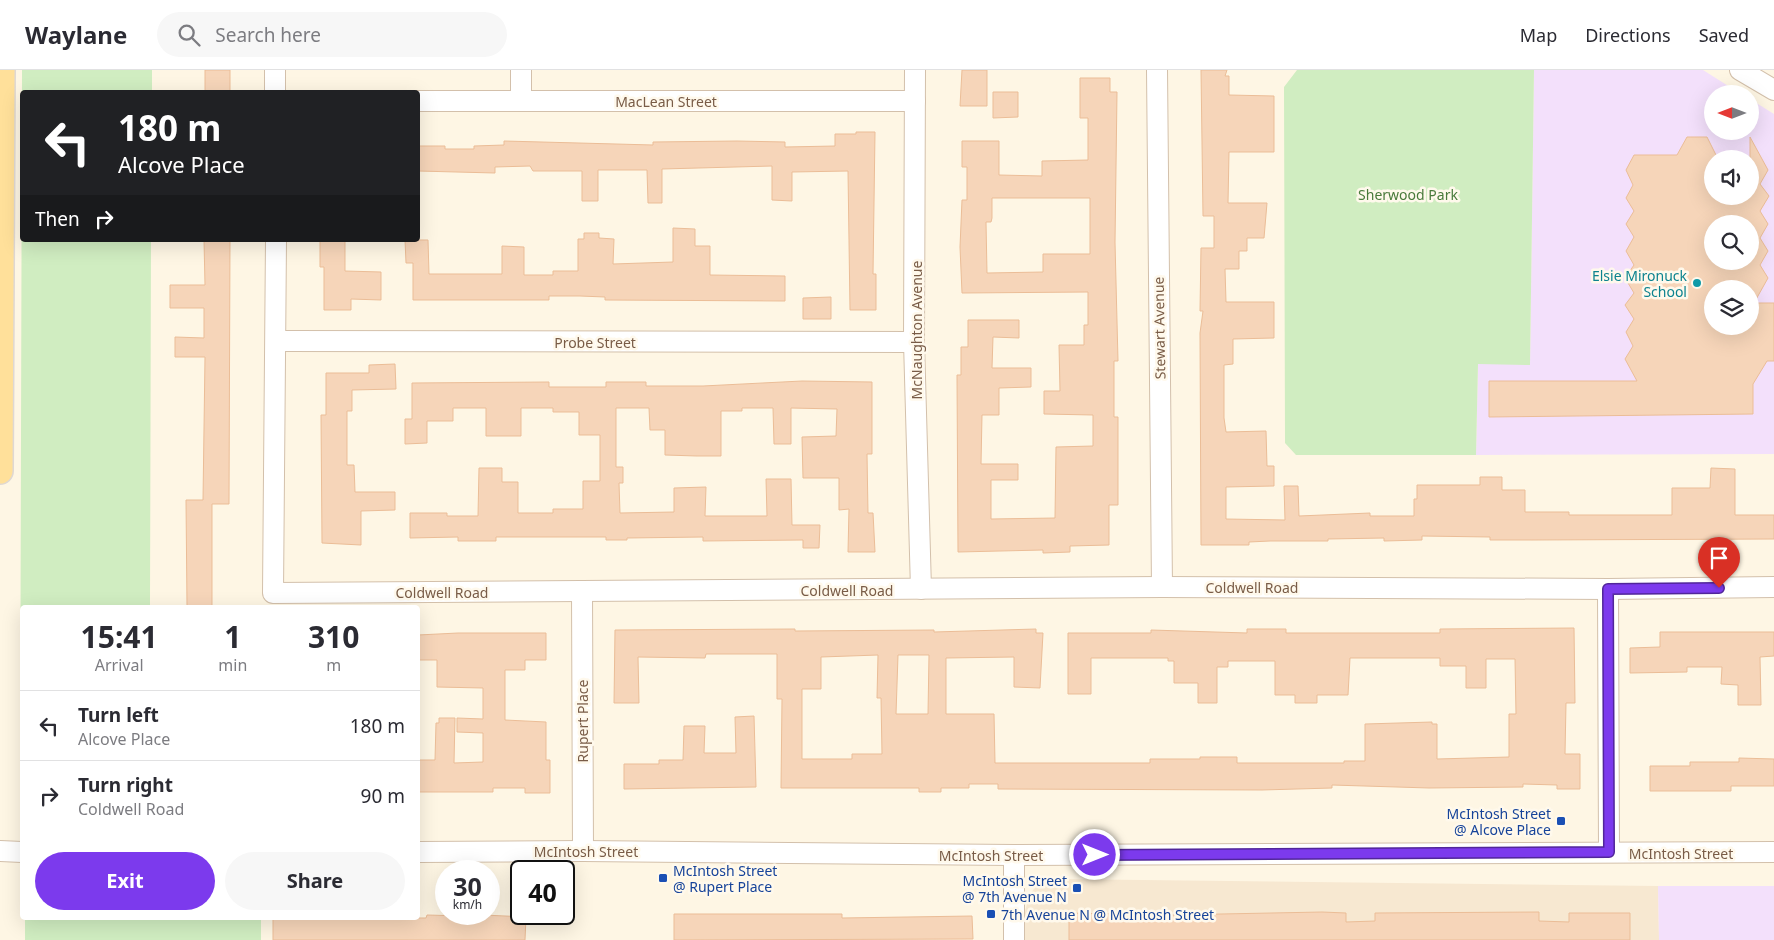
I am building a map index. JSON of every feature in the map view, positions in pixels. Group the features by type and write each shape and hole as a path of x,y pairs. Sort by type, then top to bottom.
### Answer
{"main road":[{"path":"0,471 2,70"}],"street":[{"path":"275,70 275,90"},
{"path":"521,70 521,100"},
{"name":"McNaughton Avenue","path":"915,70 914,342 921,589"},
{"name":"Stewart Avenue","path":"1158,70 1162,587"},
{"path":"1740,70 1774,90"},
{"name":"MacLean Street","path":"420,101 915,101"},
{"name":"Coldwell Road","path":"276,242 273,593 1162,587 1608,589 1774,587"},
{"name":"Probe Street","path":"276,341 914,342"},
{"path":"1608,589 1609,852"},
{"name":"Rupert Place","path":"582,591 583,851"},
{"path":"0,851 20,852"},
{"name":"McIntosh Street","path":"420,852 583,851 1014,855 1774,852"},
{"path":"1014,855 1014,940"}],"shaded area":[{"path":"1534,70 1703,70 1727,85 1704,85 1704,140 1759,140 1759,105 1774,114 1774,454 1476,455 1478,364 1530,364"},
{"path":"1056,879 1658,886 1659,940 1022,940 1022,921 1030,894 1039,883"},
{"path":"1658,886 1774,886 1774,940 1659,940"}],"green space":[{"path":"22,70 152,70 152,90 22,90"},
{"name":"Sherwood Park","path":"1297,70 1534,70 1530,365 1478,364 1476,455 1296,455 1285,443 1284,87"},
{"path":"22,242 151,242 150,605 21,605"},
{"path":"25,920 261,920 261,940 25,940"}],"building":[{"path":"205,70 230,70 230,90 205,90"},
{"path":"962,70 987,70 987,106 960,106"},
{"path":"1201,70 1227,70 1225,76 1229,76 1229,95 1274,96 1274,152 1229,152 1228,203 1267,203 1264,238 1247,238 1247,251 1239,251 1239,269 1225,269 1226,302 1274,302 1274,338 1233,339 1233,364 1224,365 1224,418 1226,432 1266,431 1267,466 1274,466 1274,486 1226,487 1226,519 1285,520 1284,486 1298,486 1299,516 1370,513 1370,516 1414,516 1414,499 1417,499 1417,485 1480,485 1480,477 1502,477 1502,490 1525,490 1525,512 1569,512 1569,515 1672,515 1672,488 1710,488 1711,468 1735,469 1735,515 1774,515 1774,539 1490,540 1490,537 1422,536 1422,540 1384,541 1384,538 1328,539 1328,541 1249,542 1249,545 1201,545 1200,333 1203,311 1200,311 1201,248 1214,248 1214,216 1203,216"},
{"path":"1080,78 1110,78 1110,92 1117,92 1115,242 1118,361 1114,361 1114,417 1118,417 1118,505 1109,505 1109,545 1070,546 1070,552 1043,553 1043,550 958,552 957,375 961,375 961,347 968,347 968,320 1019,320 1019,338 993,337 992,368 1031,368 1031,387 999,388 999,415 982,415 981,464 1018,464 1018,480 991,480 991,519 1055,518 1056,447 1093,446 1093,415 1044,414 1044,391 1060,391 1059,345 1084,345 1084,325 1088,325 1088,292 962,293 960,247 962,200 967,200 967,167 962,167 962,141 999,141 999,175 1042,176 1042,161 1088,160 1088,118 1080,118","holes":["992,198 1090,198 1090,254 1043,254 1043,272 987,273 986,222 991,222"]},
{"path":"993,92 1018,92 1018,117 993,118"},
{"path":"856,132 875,132 873,274 876,274 876,310 850,310 848,171 792,172 792,201 772,200 772,166 662,169 662,203 648,203 647,170 598,170 598,201 582,201 582,171 533,171 530,166 495,167 495,173 420,171 420,146 445,146 445,149 474,149 474,146 504,145 504,141 653,145 653,142 737,141 785,142 785,147 835,146 835,134 856,134"},
{"name":"Elsie Mironuck School","path":"1687,137 1704,137 1704,140 1708,140 1714,150 1704,150 1704,205 1759,205 1759,154 1768,170 1760,184 1769,196 1760,211 1768,224 1760,238 1768,251 1760,265 1768,278 1759,294 1759,280 1704,280 1704,335 1759,335 1759,303 1774,303 1774,361 1767,361 1753,384 1753,414 1489,417 1489,381 1637,381 1625,359 1633,346 1626,332 1634,319 1625,305 1634,293 1625,278 1634,265 1626,251 1634,237 1626,224 1634,211 1626,198 1633,185 1626,170 1634,155 1677,155"},
{"name":"Elsie Mironuck School","path":"1750,140 1757,150 1750,150"},
{"path":"673,228 695,229 695,246 710,246 710,275 785,276 785,301 605,300 605,297 580,296 549,296 549,300 413,300 413,263 406,263 405,242 428,240 429,274 502,274 502,246 524,247 524,275 553,275 553,271 578,271 578,239 584,239 584,233 599,233 599,238 614,239 613,264 673,262"},
{"path":"204,242 230,242 229,504 212,504 212,605 187,605 186,500 203,500 205,357 175,357 175,337 204,338 204,308 170,308 170,285 205,285"},
{"path":"320,242 345,242 345,271 381,272 381,300 351,299 351,310 324,310 324,267 320,267"},
{"path":"831,297 831,319 803,319 803,298"},
{"path":"395,364 396,389 352,390 352,411 347,411 347,465 354,465 355,492 395,492 395,510 361,511 361,545 322,543 321,415 326,415 326,373 369,373 369,365"},
{"path":"802,381 872,382 872,454 867,454 868,513 873,513 875,552 848,552 849,509 839,510 839,478 803,478 802,437 836,436 837,409 791,408 791,444 774,444 773,408 742,408 742,411 721,411 721,456 697,456 665,455 665,430 650,430 649,408 616,408 616,467 623,467 623,483 619,483 620,513 674,512 674,488 706,487 705,516 767,516 766,479 791,479 792,525 820,525 819,548 803,548 803,540 703,541 703,537 606,540 606,537 496,537 496,541 458,541 458,537 410,538 410,513 447,513 447,516 478,516 479,468 502,468 502,482 518,482 518,513 553,513 553,509 583,509 583,481 600,481 600,435 579,435 579,412 553,412 553,408 521,408 521,436 486,436 486,408 453,408 453,421 427,421 427,443 405,444 405,419 412,419 412,383 549,382 549,387 606,387 606,382 646,382 646,386 703,386"},
{"path":"1574,628 1575,703 1566,703 1565,754 1580,754 1580,789 1557,789 1557,785 1523,784 1523,787 1429,788 1332,785 1332,788 1262,790 998,789 998,784 969,784 969,788 941,788 941,792 919,792 919,788 781,788 782,699 777,699 777,654 706,654 705,658 638,657 639,703 614,703 615,630 795,629 795,631 934,630 934,632 1036,629 1036,633 1043,633 1040,688 1014,687 1014,657 946,658 946,714 994,714 995,763 1150,763 1150,759 1237,757 1237,763 1344,763 1344,761 1365,761 1365,724 1432,722 1432,724 1437,724 1437,759 1509,757 1509,714 1516,714 1515,659 1486,659 1486,688 1466,688 1466,666 1440,666 1440,658 1350,658 1348,695 1317,695 1317,703 1295,703 1295,695 1275,695 1275,661 1228,661 1228,667 1217,667 1217,703 1198,703 1198,683 1174,683 1174,661 1168,661 1168,658 1091,658 1091,694 1068,694 1068,633 1151,633 1151,630 1247,633 1247,629 1286,629 1286,633 1440,633 1440,629","holes":["878,655 877,698 881,698 882,754 852,754 852,759 802,759 802,689 821,689 821,657","898,655 929,655 928,714 896,714"]},
{"path":"1660,632 1774,632 1774,656 1760,657 1761,705 1738,705 1738,685 1721,684 1722,667 1687,667 1687,672 1630,673 1630,648 1660,647"},
{"path":"546,633 546,660 525,660 525,670 505,670 505,720 546,722 546,760 550,760 550,793 525,793 525,788 493,788 493,792 420,792 420,760 435,760 436,723 439,723 439,718 455,718 454,763 483,762 483,733 457,732 457,718 483,719 483,688 437,687 437,660 420,660 420,635"},
{"path":"754,716 756,787 624,789 624,764 659,764 659,760 683,760 684,726 705,726 704,753 736,753 735,717"},
{"path":"1739,758 1774,759 1774,786 1731,786 1731,791 1650,791 1650,766 1690,766 1690,762 1739,762"},
{"path":"1539,912 1539,921 1569,922 1569,913 1630,913 1630,940 1069,940 1069,913 1171,915 1346,913 1346,922 1375,921 1375,913"},
{"path":"674,914 842,914 842,918 972,916 973,939 674,940"},
{"path":"427,915 435,915 435,925 500,925 500,916 510,916 510,925 526,925 525,940 273,940 273,920 420,920 420,918 426,918"}],"place":[{"name":"Elsie Mironuck School","path":"1697,283"},
{"name":"McIntosh Street @ Alcove Place","path":"1561,821"},
{"name":"McIntosh Street @ Rupert Place","path":"663,878"},
{"name":"McIntosh Street @ 7th Avenue N","path":"1077,888"},
{"name":"7th Avenue N @ McIntosh Street","path":"991,914"}],"route":[{"path":"1095,855 1609,852 1608,589 1719,588"}]}
